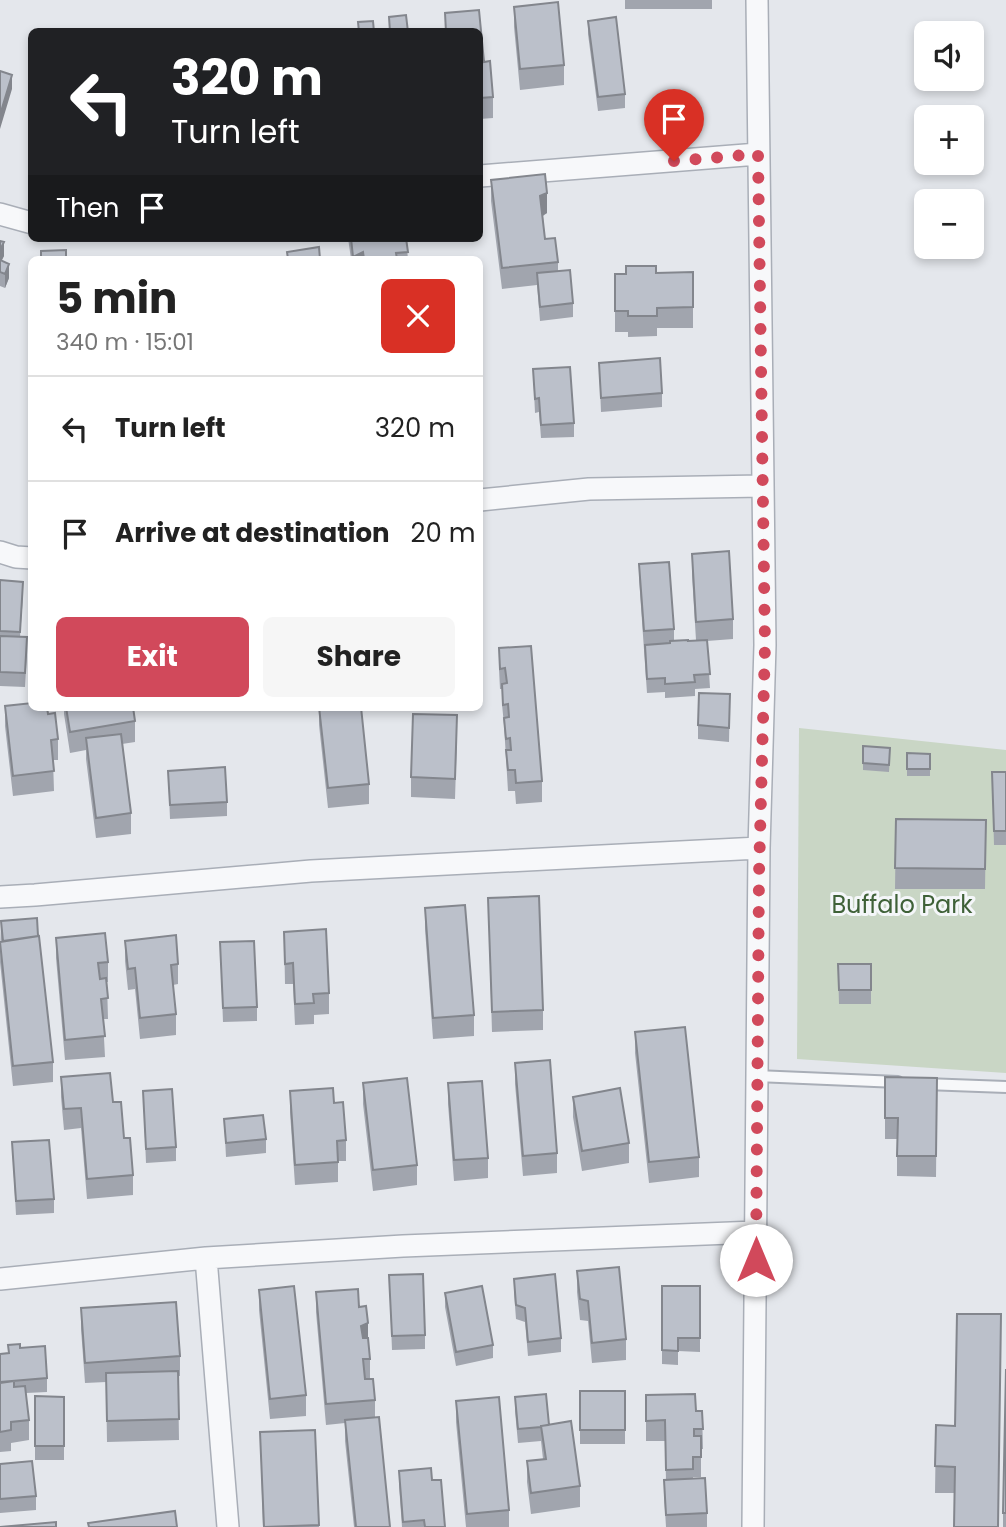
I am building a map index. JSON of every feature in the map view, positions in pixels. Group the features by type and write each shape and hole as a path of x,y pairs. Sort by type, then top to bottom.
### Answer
{"street":[{"path":"753,1527 760,848 765,645 757,0"},
{"path":"483,176 758,154"},
{"path":"0,214 28,222"},
{"path":"483,500 589,489 762,486"},
{"path":"0,552 28,558"},
{"path":"0,897 311,871 760,848"},
{"path":"0,1279 206,1258 756,1232"},
{"path":"206,1258 228,1527"}],"lane":[{"path":"758,1076 1006,1087"}],"green space":[{"name":"Buffalo Park","path":"799,728 1006,750 1006,1073 797,1059"}],"building":[{"path":"558,2 564,65 520,69 514,7"},
{"path":"479,10 481,28 446,28 445,13"},
{"path":"406,15 408,28 390,28 389,17"},
{"path":"616,17 625,94 598,97 588,21"},
{"path":"373,21 374,28 359,28 358,22"},
{"path":"483,52 484,62 490,61 493,97 483,98"},
{"path":"0,71 12,75 0,115"},
{"path":"545,174 547,193 540,196 545,239 555,238 558,262 502,268 491,180"},
{"path":"351,242 407,242 408,252 396,253 396,256 364,256 363,252 353,256"},
{"path":"319,247 320,256 288,256 287,252"},
{"path":"66,250 66,256 41,256 41,251"},
{"path":"0,260 9,264 5,274 0,272"},
{"path":"626,266 656,266 656,273 693,272 693,307 657,308 657,316 628,316 628,311 615,311 615,274 626,274"},
{"path":"570,270 573,303 540,307 537,273"},
{"path":"660,358 662,393 601,398 599,363"},
{"path":"570,367 574,423 541,425 539,398 535,399 533,369"},
{"path":"729,551 733,619 696,622 692,554"},
{"path":"669,562 674,629 644,631 639,564"},
{"path":"0,580 23,582 20,632 0,631"},
{"path":"0,636 27,637 25,673 0,672"},
{"path":"707,640 710,674 694,675 695,682 665,684 665,678 647,679 645,645"},
{"path":"531,646 542,781 516,783 515,770 508,770 506,750 511,750 510,738 506,739 504,718 509,717 508,704 503,705 502,684 507,683 505,668 500,669 499,648"},
{"path":"699,693 730,694 729,728 698,725"},
{"path":"28,703 28,711 55,713 58,739 51,740 54,771 13,776 5,706"},
{"path":"67,711 134,711 135,721 70,732"},
{"path":"319,711 361,711 369,784 328,788"},
{"path":"413,714 457,715 455,779 411,777"},
{"path":"121,734 131,813 96,818 86,738"},
{"path":"863,746 890,748 889,765 863,763"},
{"path":"907,753 930,754 930,769 907,769"},
{"path":"225,767 227,802 170,805 168,771"},
{"path":"992,772 1006,772 1006,831 994,831"},
{"path":"896,819 986,820 985,869 895,868"},
{"path":"539,896 543,1010 492,1012 488,898"},
{"path":"465,905 474,1015 433,1018 425,908"},
{"path":"37,918 38,936 3,941 1,921"},
{"path":"326,929 329,993 313,994 314,1003 295,1004 293,963 285,964 284,932"},
{"path":"105,933 108,962 98,963 100,979 106,978 108,998 101,999 105,1036 65,1040 56,938"},
{"path":"176,935 178,964 171,965 176,1014 140,1018 135,968 128,969 125,941"},
{"path":"39,936 53,1062 13,1066 0,942"},
{"path":"254,941 257,1007 223,1008 220,942"},
{"path":"838,964 871,964 871,990 839,990"},
{"path":"685,1027 699,1157 649,1162 635,1032"},
{"path":"550,1060 557,1153 523,1156 515,1063"},
{"path":"110,1073 113,1102 121,1102 124,1138 130,1138 133,1175 87,1179 81,1108 64,1109 61,1077"},
{"path":"885,1077 937,1078 936,1156 897,1156 898,1118 885,1118"},
{"path":"407,1078 417,1165 373,1170 363,1083"},
{"path":"482,1081 488,1158 454,1160 448,1083"},
{"path":"333,1088 334,1103 343,1102 346,1140 337,1141 338,1162 295,1165 290,1091"},
{"path":"620,1088 629,1143 582,1151 573,1097"},
{"path":"172,1089 176,1147 146,1149 143,1091"},
{"path":"263,1115 266,1139 226,1143 224,1119"},
{"path":"49,1140 54,1199 16,1201 12,1142"},
{"path":"619,1267 626,1339 592,1343 588,1301 580,1299 577,1271"},
{"path":"423,1274 425,1335 392,1336 389,1275"},
{"path":"555,1274 561,1338 528,1342 525,1308 516,1305 514,1279"},
{"path":"294,1286 306,1395 270,1399 259,1290"},
{"path":"482,1286 493,1345 456,1352 445,1293"},
{"path":"662,1286 700,1286 700,1338 678,1338 678,1351 662,1350"},
{"path":"358,1289 359,1307 366,1306 368,1323 361,1326 363,1338 368,1338 370,1359 363,1359 365,1379 373,1379 375,1400 326,1404 316,1292"},
{"path":"176,1302 180,1356 85,1363 81,1308"},
{"path":"957,1314 1001,1314 998,1527 954,1527 955,1467 935,1466 936,1425 955,1426"},
{"path":"20,1344 20,1348 45,1346 47,1378 0,1382 0,1354 9,1353 8,1345"},
{"path":"1006,1369 1006,1513 1003,1513"},
{"path":"178,1371 179,1419 107,1421 106,1373"},
{"path":"14,1381 14,1387 25,1386 29,1420 11,1422 11,1430 0,1432 0,1383"},
{"path":"580,1391 625,1391 625,1430 580,1430"},
{"path":"546,1394 549,1425 518,1429 515,1397"},
{"path":"695,1394 696,1411 702,1411 703,1429 694,1429 694,1436 701,1436 701,1457 693,1457 693,1469 666,1470 665,1420 646,1421 646,1395"},
{"path":"35,1396 64,1397 64,1446 35,1446"},
{"path":"499,1397 509,1510 467,1514 456,1401"},
{"path":"379,1417 390,1527 356,1527 345,1420"},
{"path":"571,1421 580,1486 531,1493 527,1461 546,1459 541,1426"},
{"path":"315,1430 319,1525 264,1527 260,1432"},
{"path":"32,1461 36,1496 0,1499 0,1464"},
{"path":"431,1468 432,1480 441,1480 445,1527 425,1527 424,1520 403,1522 399,1471"},
{"path":"705,1478 707,1513 666,1515 664,1480"},
{"path":"175,1511 177,1527 89,1527 88,1523"},
{"path":"56,1522 56,1527 0,1527"}],"route":[{"path":"674,161 758,154 765,645 759,874 756,1260"}]}
